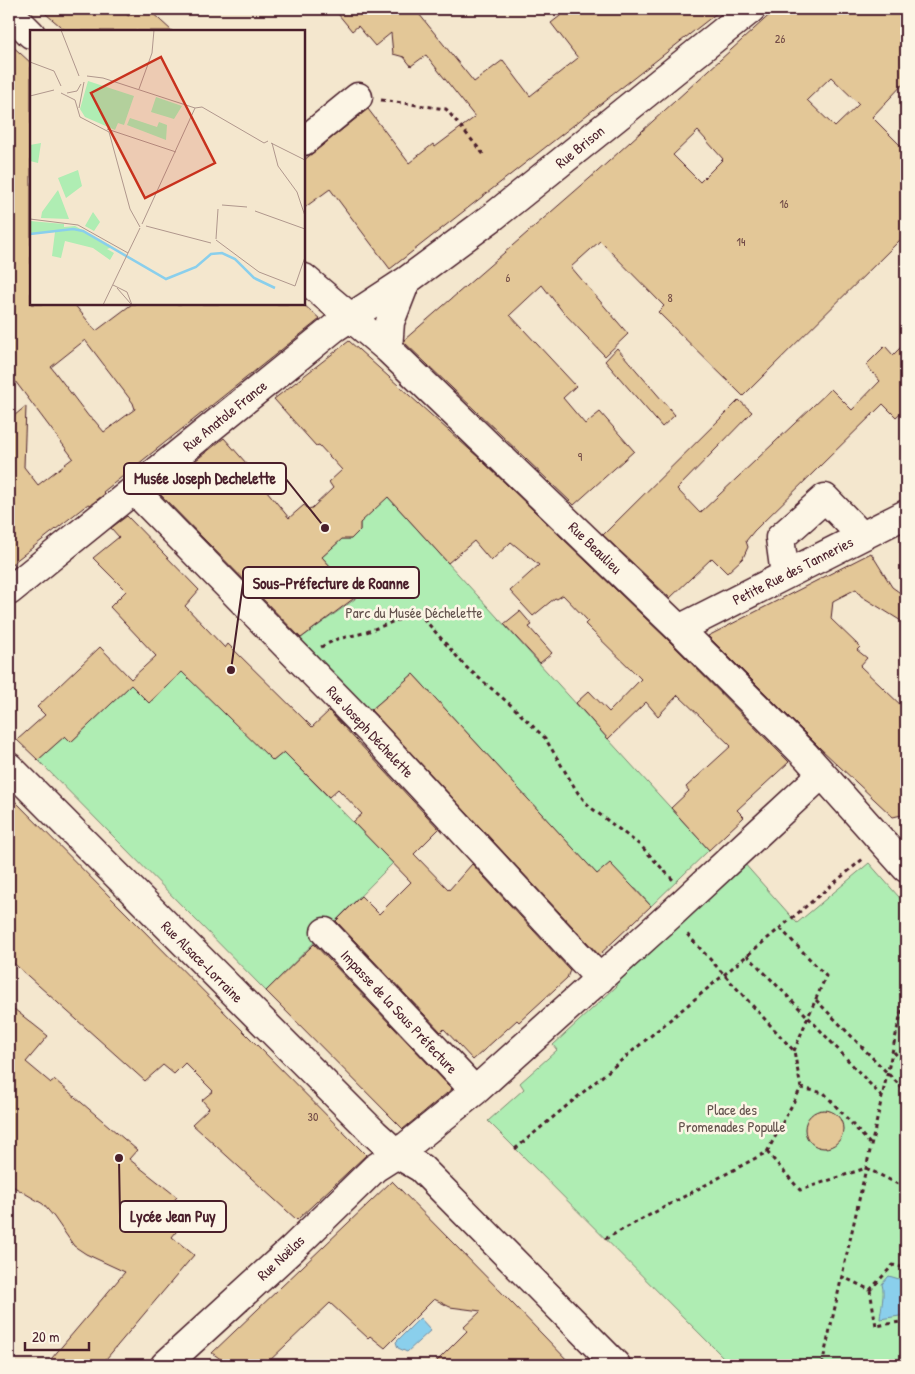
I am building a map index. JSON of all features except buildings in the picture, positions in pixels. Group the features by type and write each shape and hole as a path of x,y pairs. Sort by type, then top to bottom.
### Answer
{"street":[{"name":"Rue Brison","path":"349,317 406,281 494,216 751,9"},
{"path":"305,140 358,97"},
{"name":"Rue Beaulieu","path":"305,279 388,349 679,629 828,781 898,857"},
{"path":"388,349 390,322 406,281"},
{"name":"Rue Anatole France","path":"9,591 349,317"},
{"name":"Rue Joseph Déchelette","path":"134,490 302,661 600,979"},
{"path":"786,575 780,538 825,498 862,536"},
{"name":"Petite Rue des Tanneries","path":"679,629 906,514"},
{"name":"Rue Alsace-Lorraine","path":"9,767 146,906 398,1154"},
{"path":"616,1365 421,1168 398,1154 475,1091 669,916 828,781"},
{"name":"Impasse de la Sous Préfecture","path":"325,932 475,1091"},
{"name":"Rue Noëlas","path":"181,1360 375,1168 398,1154"}],"path":[{"path":"358,97 446,110 486,156"},
{"path":"302,661 337,638 364,633 418,612 466,667 512,706 545,738 578,793 590,807 641,846 675,883"},
{"path":"515,1149 780,928 898,857"},
{"path":"605,1239 767,1152 802,1088 794,1051 669,916"},
{"path":"780,928 826,976 794,1051"},
{"path":"747,954 883,1098"},
{"path":"822,1365 894,1052 906,990"},
{"path":"816,1000 906,1092"},
{"path":"894,1052 906,1066"},
{"path":"802,1088 824,1093 872,1146"},
{"path":"767,1152 800,1190 866,1168 906,1188"},
{"path":"870,1290 893,1265 906,1268"},
{"path":"841,1276 870,1290"},
{"path":"870,1290 876,1326 906,1320"}],"green space":[{"name":"Parc du Musée Déchelette","path":"387,496 709,850 651,906 636,889 597,874 413,674 366,714 297,641 355,599 354,593 322,557 342,539 351,539 360,530 360,523"},
{"path":"188,666 273,761 284,752 393,863 266,991 38,760 65,736 71,742 131,685 149,703"},
{"name":"Place des Promenades Populle","path":"743,862 797,923 869,863 906,905 906,1365 731,1365 488,1121 524,1089 520,1083 557,1050 553,1045 617,986 614,982"}],"water":[{"path":"889,1276 899,1279 906,1276 906,1315 880,1319 883,1297 882,1284"},
{"path":"420,1318 431,1330 407,1352 398,1348 396,1342"}],"place":[{"name":"Musée Joseph Dechelette","path":"325,528"},
{"name":"Sous-Préfecture de Roanne","path":"231,670"},
{"name":"Lycée Jean Puy","path":"119,1158"}]}
